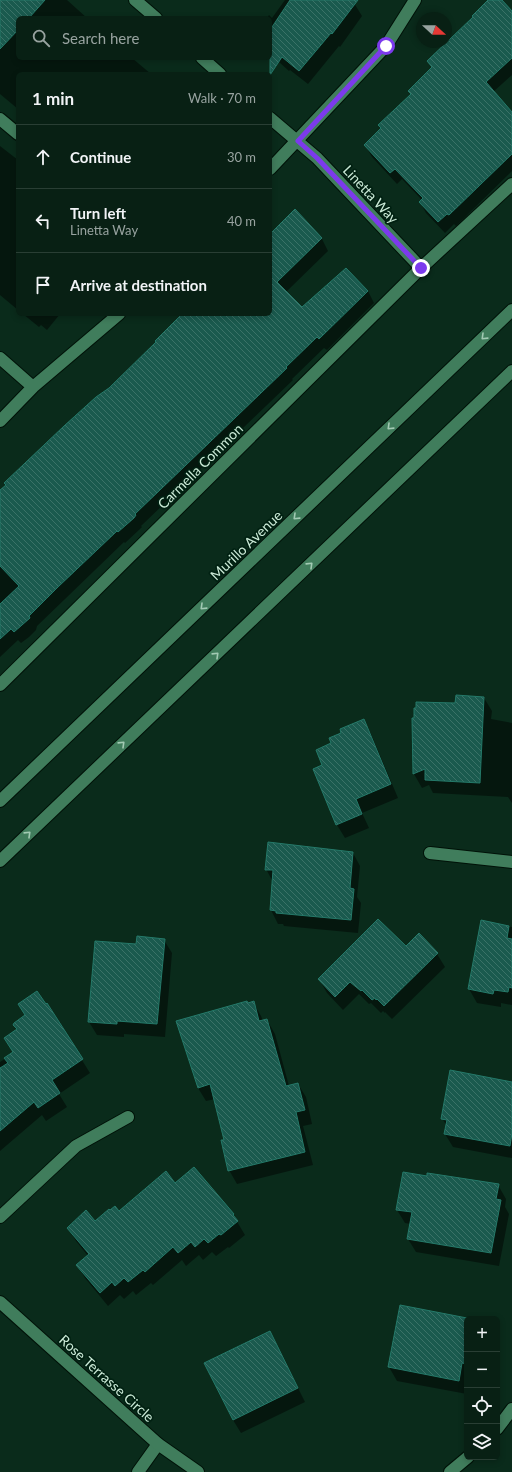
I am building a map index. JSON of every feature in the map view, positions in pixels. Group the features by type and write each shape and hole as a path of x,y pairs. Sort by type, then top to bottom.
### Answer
{"main road":[{"path":"135,0 154,16"},
{"path":"272,167 386,46 415,0"},
{"path":"204,60 218,72"},
{"path":"0,119 16,132"},
{"name":"Linetta Way","path":"272,120 317,158 421,268"},
{"name":"Carmella Common","path":"0,685 421,268 512,184"},
{"name":"Murillo Avenue","path":"0,801 512,310"},
{"path":"0,421 33,387 117,316"},
{"path":"0,358 33,387"},
{"path":"0,861 512,371"},
{"path":"430,853 512,862"},
{"path":"0,1217 76,1146 128,1117"},
{"name":"Rose Terrasse Circle","path":"0,1302 158,1444 198,1472"},
{"path":"500,1425 512,1409"},
{"path":"138,1472 158,1444"},
{"path":"450,1472 464,1460"}],"building":[{"path":"0,0 45,0 31,16 16,16 16,32 0,49"},
{"path":"290,0 358,0 332,34 331,33 299,71 282,57 272,72 270,72 270,60 272,60 272,27"},
{"path":"488,0 502,0 512,11 512,58 486,82 512,112 512,154 449,215 447,214 438,222 419,202 423,198 395,169 390,173 364,145 381,128 378,125 411,94 408,91 432,67 427,61 441,48 452,48 452,37 473,17 472,16"},
{"path":"295,209 322,238 277,282 302,307 346,268 368,291 319,339 317,337 286,367 287,368 135,514 136,515 134,518 118,532 117,531 58,587 29,616 30,618 14,632 11,629 0,639 0,604 19,586 0,566 0,490 6,485 4,483 96,397 109,388 180,316 272,316 272,232"},
{"path":"456,695 484,697 480,783 425,780 425,769 413,774 412,718 414,718 414,708 416,708 416,702 455,703"},
{"path":"364,719 391,784 356,799 362,814 336,825 313,769 322,765 316,750 331,743 329,738 341,733 340,729"},
{"path":"268,842 353,852 350,888 354,889 351,920 276,913 276,911 270,910 273,870 265,870"},
{"path":"378,919 406,946 419,933 438,953 384,1006 375,998 372,1000 362,990 361,991 350,982 335,997 318,979"},
{"path":"481,920 509,926 507,938 512,939 512,988 509,987 508,992 494,990 493,994 468,989"},
{"path":"137,936 165,939 157,1024 117,1021 117,1024 88,1022 95,941 136,944"},
{"path":"37,991 46,1004 47,1003 83,1059 52,1080 60,1093 38,1108 34,1102 0,1131 0,1068 8,1063 4,1058 13,1052 4,1038 17,1029 13,1025 14,1023 25,1015 18,1004"},
{"path":"247,1001 248,1003 254,1001 259,1021 267,1019 286,1086 298,1083 305,1110 296,1112 305,1152 228,1171 221,1140 224,1140 210,1084 198,1088 176,1021"},
{"path":"450,1070 512,1082 512,1133 510,1146 444,1134 447,1120 441,1119"},
{"path":"194,1167 234,1214 233,1215 238,1221 221,1235 219,1234 208,1243 204,1239 195,1247 191,1242 178,1253 173,1247 145,1272 143,1270 128,1282 124,1278 115,1286 112,1282 100,1293 76,1265 89,1254 67,1228 86,1210 95,1221 115,1206 119,1211 166,1171 175,1183"},
{"path":"403,1172 427,1176 427,1173 499,1184 496,1199 501,1200 491,1253 407,1239 412,1212 396,1210"},
{"path":"400,1305 464,1317 464,1363 462,1363 459,1381 388,1367"},
{"path":"270,1331 298,1388 233,1420 204,1363"}],"route":[{"path":"386,46 298,141 317,158 421,268"}]}
